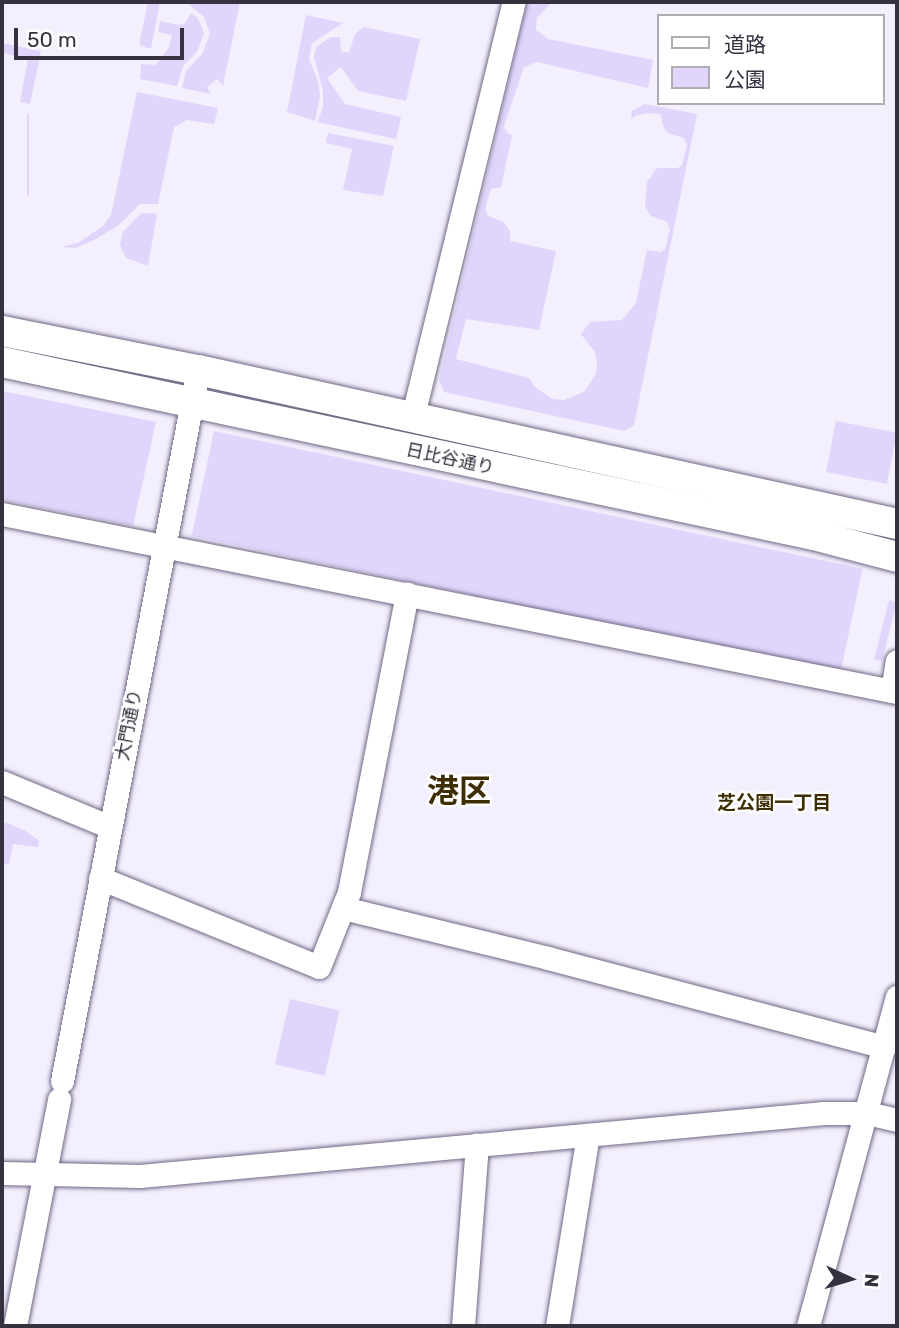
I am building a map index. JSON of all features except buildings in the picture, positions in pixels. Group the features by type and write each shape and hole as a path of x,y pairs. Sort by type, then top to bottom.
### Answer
{"main road":[{"name":"日比谷通り","path":"2,331 198,370 897,524"},
{"name":"日比谷通り","path":"2,362 814,535 897,557"}],"street":[{"path":"412,419 514,2"},
{"name":"大門通り","path":"15,1326 198,370"},
{"path":"2,514 894,691 897,661"},
{"path":"100,878 319,967 349,892 407,594"},
{"path":"2,782 110,827"},
{"path":"342,908 548,958 884,1046"},
{"path":"808,1326 884,1046 896,1011"},
{"path":"2,1173 140,1176 824,1113 867,1114 897,1120"},
{"path":"557,1326 588,1135"},
{"path":"463,1326 477,1145"}],"green space":[{"path":"148,2 160,2 151,49 139,45"},
{"path":"186,2 240,2 223,86 217,79 207,87 211,94 182,88 186,71 202,54 210,34 204,17"},
{"path":"527,2 552,2 537,18 536,30 548,39 653,60 648,88 537,62 524,67 504,126 507,133 512,135 501,187 491,189 485,209 488,216 504,222 510,232 510,241 556,251 539,330 466,319 456,359 529,378 535,387 553,399 564,400 584,392 596,374 597,363 595,352 581,334 590,322 622,320 636,303 647,250 661,252 665,249 670,229 667,222 651,216 645,207 647,182 657,168 678,168 682,165 687,145 684,138 667,133 661,114 648,113 635,116 631,120 632,111 645,104 697,114 634,425 624,431 444,392 439,380"},
{"path":"191,13 198,18 204,33 197,52 183,66 177,86 140,79 141,64 156,65 169,47 172,35 158,32 160,21 179,25 185,23"},
{"path":"306,15 343,23 312,43 309,59 318,81 320,96 315,121 287,112"},
{"path":"364,27 420,39 406,101 358,91 341,67 327,78 345,104 401,117 396,139 317,122 323,108 323,91 314,57 316,47 331,37 340,37 341,51 349,53 355,34"},
{"path":"2,43 41,51 30,104 20,102 28,59 2,53"},
{"path":"137,92 218,108 214,124 187,120 174,127 158,204 140,204 119,225 96,239 76,248 61,247 78,243 103,226 111,215"},
{"path":"27,113 29,113 29,196"},
{"path":"328,133 394,146 383,196 343,190 352,149 326,143"},
{"path":"141,213 157,214 148,266 126,258 120,245 123,232"},
{"path":"2,391 156,422 133,526 2,500"},
{"path":"836,421 897,433 887,484 826,472"},
{"path":"214,431 863,569 840,674 192,536"},
{"path":"889,600 897,602 882,661 874,659"},
{"path":"2,821 26,831 39,841 38,847 13,844 9,864 2,863"},
{"path":"290,999 340,1010 325,1076 275,1064"}],"district":[{"name":"港区","path":"459,791"},
{"name":"芝公園一丁目","path":"774,803"}]}
